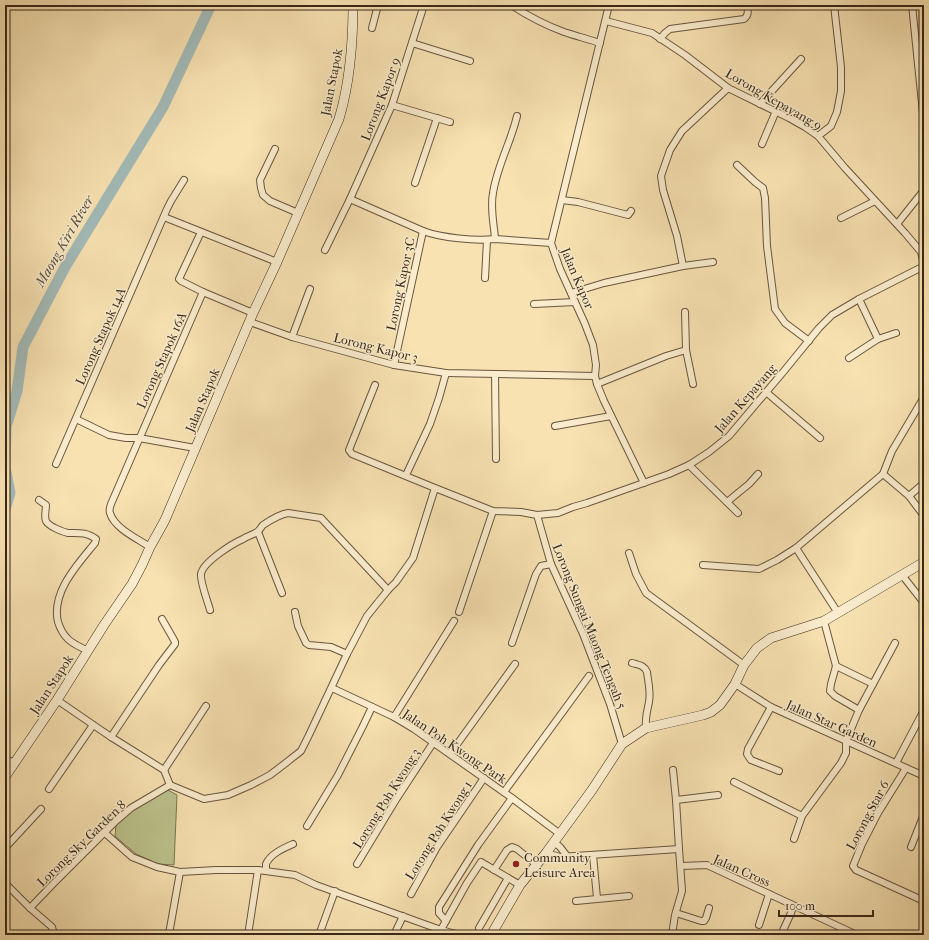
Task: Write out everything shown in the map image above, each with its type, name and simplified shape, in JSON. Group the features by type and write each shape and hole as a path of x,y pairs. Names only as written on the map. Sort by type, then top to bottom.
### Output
{"main road":[{"name":"Jalan Stapok","path":"5,777 57,700 104,624 132,584 164,520 343,107 351,54 353,5"},
{"path":"491,935 520,885 546,854 592,790 622,744 646,728 703,716 711,712 720,705 735,684 744,665 757,648 771,638 824,621 924,562"}],"street":[{"path":"372,28 378,5"},
{"name":"Lorong Kapor 9","path":"325,250 350,199 392,104 424,5"},
{"path":"511,5 528,16 548,25 600,43"},
{"name":"Jalan Kapor","path":"609,5 551,243 560,269 593,345 597,384 611,416 644,482"},
{"path":"660,39 665,32 670,29 744,19 748,13 747,5"},
{"path":"818,136 831,126 837,112 842,91 841,67 834,5"},
{"path":"912,5 924,123"},
{"name":"Lorong Kepayang 9","path":"606,22 652,33 685,55 728,88 776,111 818,136 921,252 924,265"},
{"path":"412,43 470,62"},
{"path":"760,104 802,59"},
{"path":"683,266 677,236 663,190 661,176 670,150 682,132 728,88"},
{"path":"392,104 450,122"},
{"path":"762,144 776,111"},
{"path":"495,239 492,208 493,194 496,179 514,129 517,116"},
{"path":"415,183 437,118"},
{"path":"275,149 260,180 261,188 264,195 270,201 298,213"},
{"path":"737,165 754,182 763,188 765,198 768,254 775,309 785,323 809,341"},
{"name":"Lorong Stapok 14A","path":"56,464 171,201 184,180"},
{"path":"897,224 924,190"},
{"path":"350,199 423,231 440,236 551,243"},
{"path":"562,200 578,202 628,215 631,210"},
{"path":"841,218 875,201"},
{"path":"164,217 277,262"},
{"name":"Lorong Kapor 3C","path":"394,365 423,231"},
{"path":"200,232 179,279 204,292 253,313"},
{"path":"485,278 487,240"},
{"path":"571,293 604,283 683,266 713,262"},
{"name":"Jalan Kepayang","path":"537,516 558,513 573,506 587,503 669,474 689,465 709,452 729,436 819,328 832,315 924,265"},
{"path":"292,336 310,289"},
{"name":"Lorong Stapok 16A","path":"150,547 114,522 110,512 111,504 204,292"},
{"path":"859,299 878,339"},
{"path":"534,304 575,302"},
{"path":"685,312 686,350 693,384"},
{"name":"Lorong Kapor 3","path":"250,322 292,336 394,365 446,373 596,376"},
{"path":"849,358 878,339 896,333"},
{"path":"597,384 666,356 686,350"},
{"path":"406,476 430,424 446,373"},
{"path":"496,374 496,459"},
{"path":"376,385 349,450 352,454 493,511 521,512 537,516"},
{"path":"766,392 820,438"},
{"path":"703,565 760,569 796,548 883,474 892,451 924,397"},
{"path":"555,426 611,416"},
{"path":"76,419 109,435 126,438 139,438 195,448"},
{"path":"689,465 738,513"},
{"path":"727,502 749,484 758,474"},
{"path":"883,474 909,496 924,516"},
{"path":"909,496 924,483"},
{"path":"57,700 111,737 164,770 170,785 204,799 228,795 270,776 301,751 347,654 367,616 396,582 413,558 435,488"},
{"path":"39,500 46,505 45,519 48,524 60,531 86,534 96,539 95,543 78,565 62,590 57,605 57,617 64,635 68,640 88,651"},
{"path":"459,612 493,511"},
{"path":"210,610 202,583 201,575 203,569 210,560 243,538 258,532 262,525 283,514 292,513 322,518 388,590"},
{"name":"Lorong Sungai Maong Tengah 5","path":"537,516 551,564 583,634 610,704 622,744"},
{"path":"258,532 282,593"},
{"path":"796,548 838,613"},
{"path":"629,553 636,574 646,593 744,665"},
{"path":"512,643 536,574 541,566 551,564"},
{"path":"902,576 924,603"},
{"path":"295,612 298,626 308,646 331,647 347,654"},
{"path":"111,737 159,665 175,644 162,619"},
{"path":"394,717 454,621"},
{"path":"824,621 836,666 830,691 835,696 859,710"},
{"path":"794,839 802,816 841,763 846,753 846,741 859,710 895,643"},
{"path":"632,663 643,666 647,672 649,702 645,720 646,728"},
{"path":"450,754 515,664"},
{"path":"836,666 873,684"},
{"path":"504,792 589,676"},
{"name":"Jalan Star Garden","path":"735,684 771,707 924,776"},
{"name":"Jalan Poh Kwong Park","path":"332,688 394,717 414,729 504,792 560,834"},
{"path":"164,770 206,706"},
{"path":"307,826 338,775 372,707"},
{"path":"771,707 748,749 747,754 751,760 779,771"},
{"path":"896,763 924,710"},
{"path":"49,789 93,725"},
{"name":"Lorong Poh Kwong 3","path":"357,864 397,798 433,743"},
{"path":"5,759 14,763"},
{"name":"Lorong Star 6","path":"906,768 878,813 862,844 853,866 856,870 924,901"},
{"path":"672,935 682,891 673,770"},
{"name":"Lorong Poh Kwong 1","path":"411,894 438,847 484,778"},
{"path":"734,782 802,816"},
{"name":"Lorong Sky Garden 8","path":"30,908 116,821 131,808 170,785"},
{"path":"676,800 718,795"},
{"path":"446,921 439,913 439,907 471,855 512,798"},
{"path":"5,848 41,809"},
{"path":"911,847 924,814"},
{"path":"105,833 132,857 157,867 180,872 258,870 294,875 440,932 460,935"},
{"path":"554,842 567,856"},
{"path":"266,871 266,864 271,857 282,849 293,844"},
{"path":"494,870 507,850 512,847 517,849 537,865"},
{"path":"546,854 560,857 678,850"},
{"path":"471,855 520,885"},
{"path":"593,855 597,898"},
{"path":"440,932 467,883 481,862"},
{"name":"Jalan Cross","path":"680,866 707,865 857,935"},
{"path":"248,935 258,870"},
{"path":"169,934 180,872"},
{"path":"479,928 508,878"},
{"path":"5,884 52,927 54,935"},
{"path":"319,935 335,891"},
{"path":"759,925 768,894"},
{"path":"576,901 630,896"},
{"path":"781,935 794,906"},
{"path":"676,913 704,921 709,908"},
{"path":"394,935 402,916"},
{"path":"839,934 842,928"}],"green space":[{"path":"168,790 177,795 174,865 158,864 136,854 115,836 116,825 132,810"}],"waterway":[{"name":"Maong Kiri River","path":"5,509 10,493 5,467 6,427 17,391 23,347 65,267 163,107 211,5"}],"place":[{"name":"Community Leisure Area","path":"516,864"}]}
